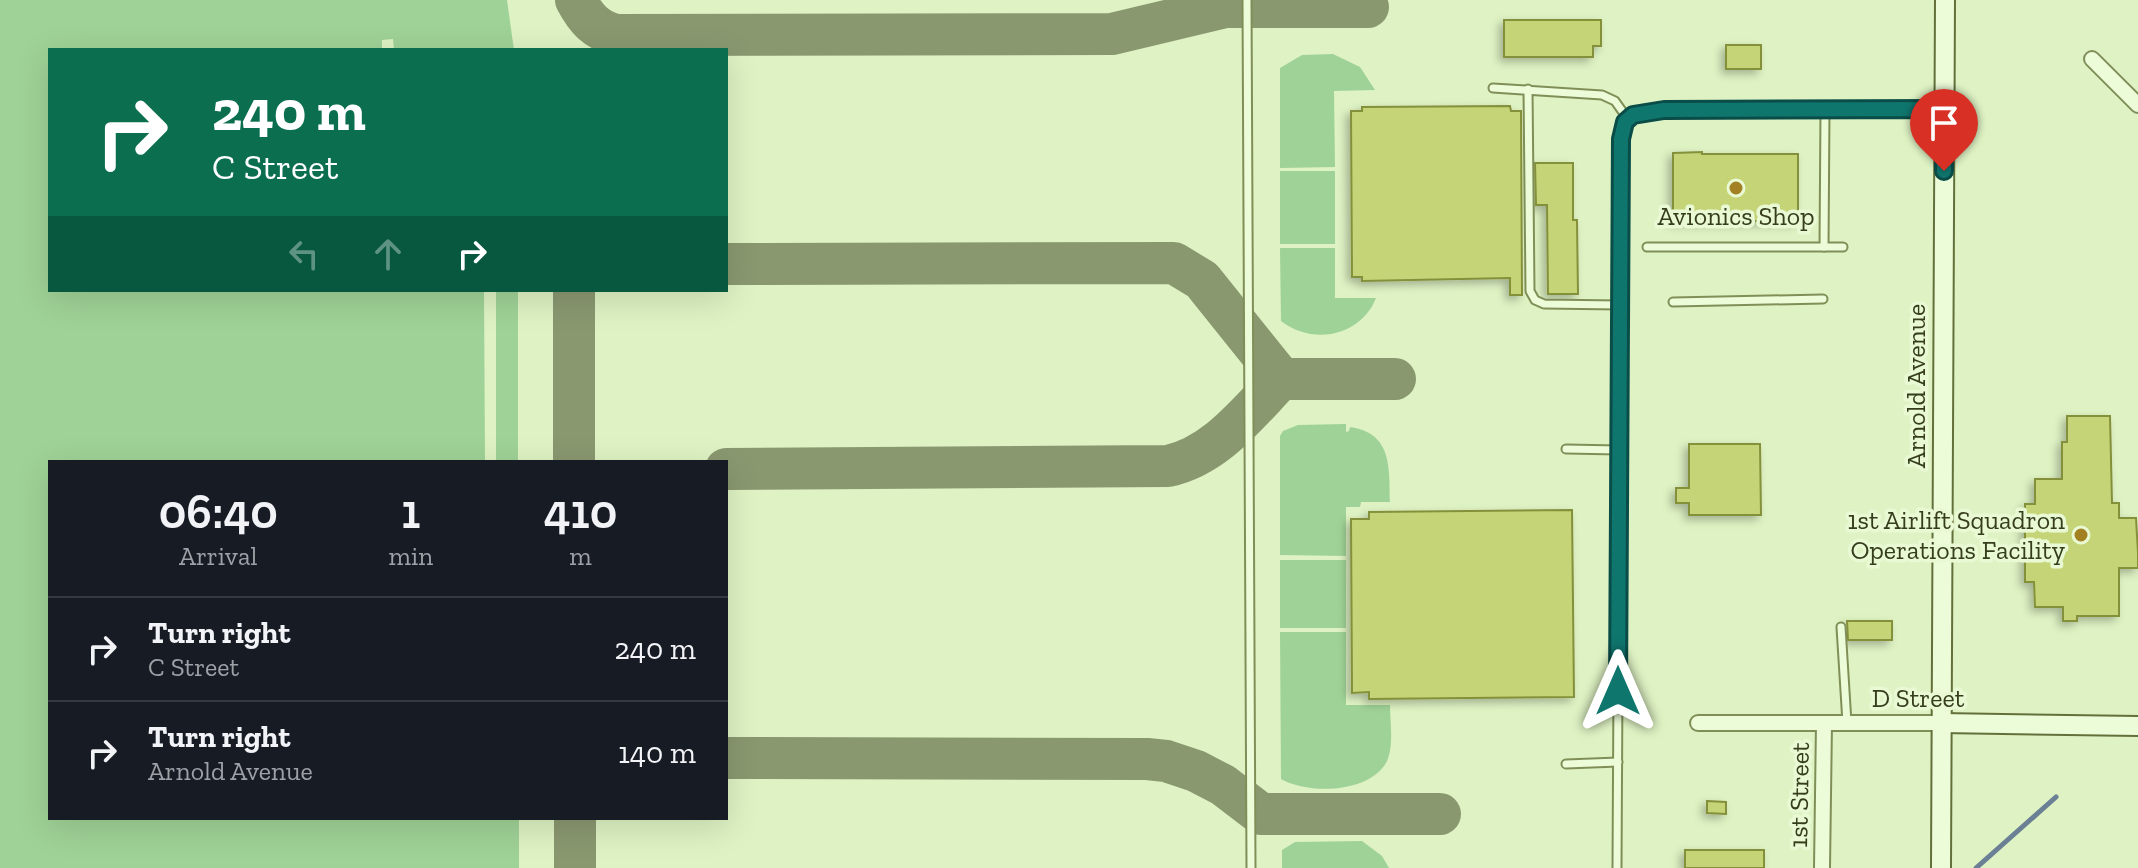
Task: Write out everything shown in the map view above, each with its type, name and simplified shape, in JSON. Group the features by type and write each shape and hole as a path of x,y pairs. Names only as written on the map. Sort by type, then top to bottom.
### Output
{"street":[{"name":"Arnold Avenue","path":"1941,868 1945,0"},
{"path":"2092,59 2138,105"},
{"path":"1643,113 1664,110 1944,109"},
{"name":"D Street","path":"1698,723 2138,726"},
{"name":"1st Street","path":"1822,868 1824,723"}],"lane":[{"path":"1247,0 1251,868"},
{"path":"1493,88 1602,95 1615,101 1627,118"},
{"path":"1528,89 1530,291 1535,300 1544,304 1619,305"},
{"path":"1824,247 1825,110"},
{"path":"1617,868 1621,139 1627,118 1643,113"},
{"path":"1647,247 1843,247"},
{"path":"1673,302 1823,299"},
{"path":"1566,449 1619,450"},
{"path":"1841,627 1847,723"},
{"path":"1566,764 1618,762"}],"green space":[{"path":"0,0 507,0 514,48 394,48 393,39 382,40 382,48 48,48 48,292 484,292 485,460 48,460 48,820 519,820 519,868 0,868"},
{"path":"1333,54 1360,67 1375,90 1334,91 1335,167 1280,168 1280,68 1302,55"},
{"path":"1280,171 1335,171 1335,244 1280,244"},
{"path":"1280,248 1335,248 1335,298 1376,298 1369,311 1348,329 1321,335 1294,329 1281,321"},
{"path":"496,292 518,292 518,460 496,460"},
{"path":"1346,424 1346,432 1350,427 1364,431 1381,445 1388,465 1390,502 1361,502 1360,507 1346,507 1346,556 1280,555 1280,436 1283,431 1298,425"},
{"path":"1280,560 1346,560 1346,628 1280,628"},
{"path":"1280,632 1346,632 1346,705 1390,705 1389,755 1379,772 1368,780 1323,789 1281,779"},
{"path":"1362,841 1382,856 1389,868 1282,868 1282,850 1295,842"}],"building":[{"path":"1504,20 1601,20 1601,46 1593,46 1593,57 1504,57"},
{"path":"1726,45 1761,45 1761,69 1726,69"},
{"path":"1510,106 1511,111 1521,111 1522,295 1510,295 1510,278 1362,281 1362,277 1352,277 1351,111 1362,111 1362,107"},
{"name":"Avionics Shop","path":"1673,153 1798,154 1798,221 1673,221"},
{"path":"1535,163 1573,163 1578,294 1548,294 1547,205 1536,205"},
{"name":"1st Airlift Squadron Operations Facility","path":"2067,416 2110,416 2112,503 2119,503 2119,518 2136,518 2138,553 2138,568 2119,568 2119,616 2077,616 2077,621 2063,621 2063,607 2035,607 2034,582 2025,582 2025,504 2035,504 2035,479 2062,479 2062,442 2067,442"},
{"path":"1689,444 1760,444 1761,515 1689,515 1689,503 1676,503 1676,488 1689,488"},
{"path":"1572,510 1574,697 1369,699 1369,692 1352,693 1351,519 1369,519 1369,512"},
{"path":"1847,621 1892,621 1892,640 1848,640"},
{"path":"1707,801 1726,802 1726,814 1707,813"},
{"path":"1685,850 1764,850 1764,868 1685,868"}],"waterway":[{"path":"1976,868 2056,797"}],"taxiway":[{"path":"576,0 592,23 616,35 1112,34 1225,7 1368,7"},
{"path":"728,264 1174,263 1202,280 1279,376 1286,379 1395,379"},
{"path":"574,292 574,460"},
{"path":"728,469 1168,466 1185,461 1215,443 1279,381 1286,379"},
{"path":"728,758 1147,759 1166,761 1196,771 1223,785 1261,814 1440,814"},
{"path":"575,820 575,868"}],"place":[{"name":"Avionics Shop","path":"1736,188"},
{"name":"1st Airlift Squadron Operations Facility","path":"2081,535"}],"route":[{"path":"1618,691 1621,139 1627,118 1664,110 1944,109 1944,171"}]}
